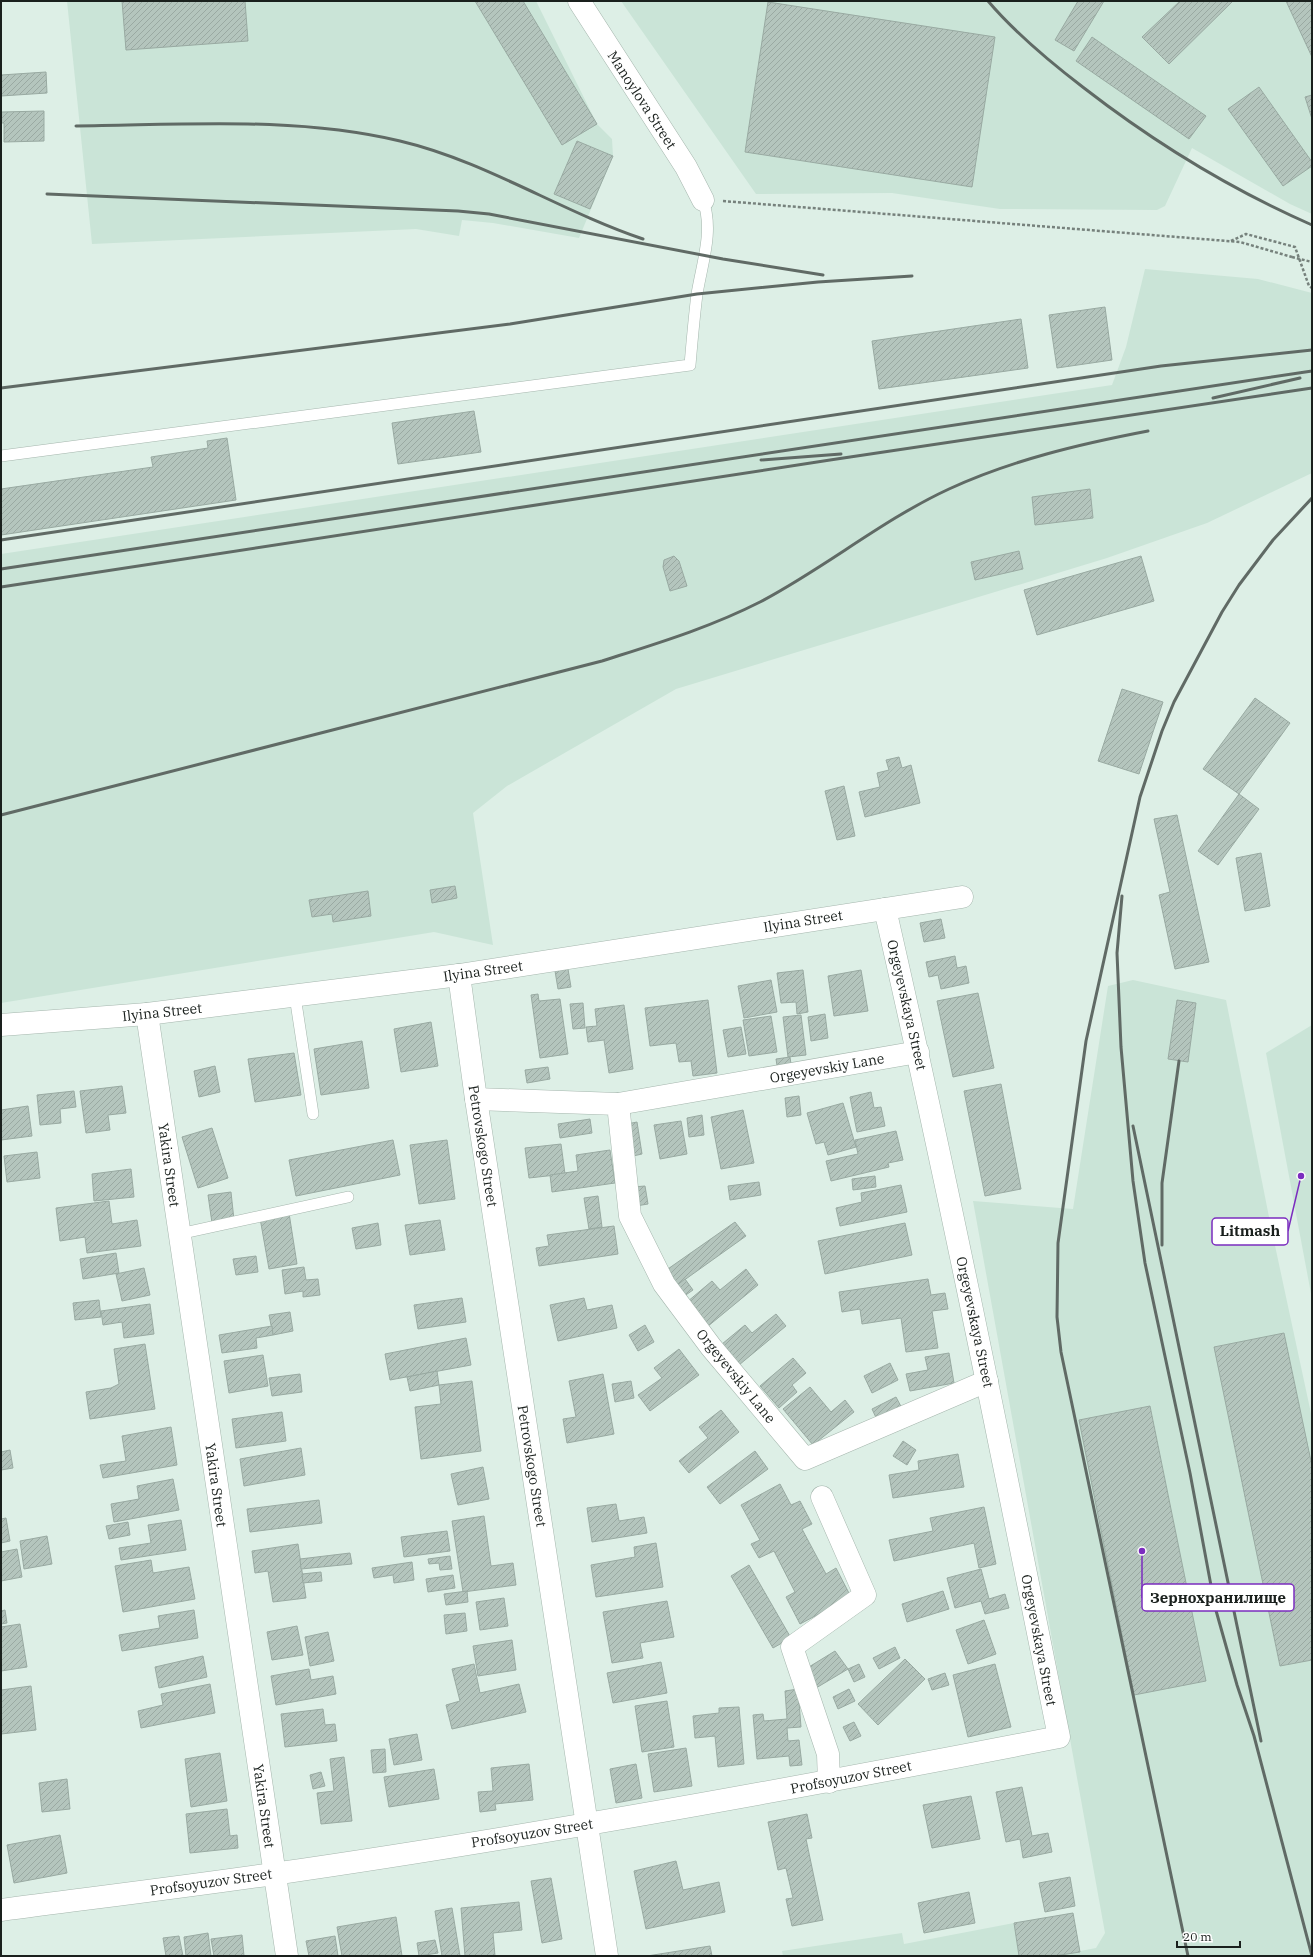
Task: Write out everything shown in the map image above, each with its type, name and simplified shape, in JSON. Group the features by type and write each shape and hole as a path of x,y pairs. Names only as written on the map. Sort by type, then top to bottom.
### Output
{"street":[{"name":"Manoylova Street","path":"579,1 686,167 703,200"},
{"name":"Ilyina Street","path":"1,1025 147,1014 459,975 962,897"},
{"name":"Orgeyevskaya Street","path":"885,909 918,1052 987,1381 1059,1737"},
{"name":"Petrovskogo Street","path":"459,975 476,1099 607,1956"},
{"name":"Yakira Street","path":"147,1014 287,1956"},
{"name":"Orgeyevskiy Lane","path":"476,1099 618,1104 918,1052"},
{"name":"Orgeyevskiy Lane","path":"618,1104 630,1216 664,1284 711,1347 805,1459 987,1381"},
{"path":"822,1497 865,1596 792,1647 828,1754 829,1782"},
{"name":"Profsoyuzov Street","path":"1,1910 274,1874 587,1824 829,1782 1059,1737"}],"lane":[{"path":"1,456 690,365 697,294 706,256 708,214 703,200"},
{"path":"294,996 314,1114"},
{"path":"179,1234 348,1197"}],"path":[{"path":"703,200 1240,242 1312,262"},
{"path":"1230,241 1246,234 1295,248 1309,286 1312,288"}],"shaded area":[{"path":"67,1 536,1 597,124 612,139 613,156 579,238 493,223 462,220 459,236 416,229 92,244"},
{"path":"621,1 1312,1 1312,214 1290,204 1192,148 1165,206 1157,210 1000,209 892,193 756,194"},
{"path":"1145,269 1258,279 1312,293 1312,473 1207,523 1107,558 676,689 507,786 473,813 493,945 434,932 1,1003 1,554 1112,385 1126,347"},
{"path":"1133,980 1226,1000 1271,1227 1312,1418 1312,1956 1054,1956 1096,1948 1105,1933 973,1201 1073,1209 1108,986"},
{"path":"1312,1025 1312,1299 1266,1053"},
{"path":"1014,1923 1019,1956 783,1956 782,1951 902,1933 904,1944"}],"building":[{"path":"122,1 245,1 248,41 126,50"},
{"path":"475,1 523,1 597,124 562,145"},
{"path":"1078,1 1104,1 1074,51 1055,40"},
{"path":"1180,1 1233,1 1169,64 1142,37"},
{"path":"1286,1 1312,1 1312,57"},
{"path":"768,2 995,37 972,187 745,152"},
{"path":"1092,37 1206,116 1189,139 1076,61"},
{"path":"46,72 47,93 1,96 1,75"},
{"path":"1259,87 1312,162 1312,166 1283,186 1228,109"},
{"path":"1312,95 1312,119 1305,97"},
{"path":"44,111 44,141 4,142 4,123 1,123 1,112"},
{"path":"577,141 613,156 590,209 554,194"},
{"path":"1105,307 1112,360 1057,368 1049,315"},
{"path":"1021,319 1028,368 879,389 872,341"},
{"path":"474,411 481,452 398,464 392,423"},
{"path":"227,438 236,500 1,535 1,489 153,467 151,457 208,448 207,441"},
{"path":"1090,489 1093,518 1035,525 1032,497"},
{"path":"1019,551 1023,569 975,580 971,562"},
{"path":"674,556 679,561 687,586 670,591 663,567 664,560"},
{"path":"1141,556 1154,601 1037,635 1024,590"},
{"path":"1122,689 1163,702 1139,774 1098,761"},
{"path":"1255,698 1290,723 1239,794 1203,769"},
{"path":"899,757 902,768 911,765 920,803 865,817 859,792 880,787 877,773 889,770 886,760"},
{"path":"844,786 855,836 837,840 825,791"},
{"path":"1239,794 1259,809 1218,865 1198,851"},
{"path":"1177,815 1209,962 1175,969 1159,895 1170,892 1154,819"},
{"path":"1261,853 1270,906 1245,911 1236,858"},
{"path":"455,886 457,898 432,903 430,890"},
{"path":"368,891 371,916 333,922 332,914 312,917 309,900"},
{"path":"941,919 945,938 924,942 920,923"},
{"path":"955,956 957,968 966,966 969,983 941,989 938,975 929,977 926,962"},
{"path":"568,969 571,987 558,989 555,971"},
{"path":"803,970 808,1012 797,1014 796,1002 781,1003 777,973"},
{"path":"861,970 868,1011 834,1016 828,976"},
{"path":"771,980 777,1012 744,1018 738,986"},
{"path":"978,993 994,1068 953,1077 937,1001"},
{"path":"538,994 539,1001 560,999 568,1054 540,1058 531,995"},
{"path":"708,1000 717,1073 693,1076 691,1061 679,1062 676,1043 650,1046 645,1008"},
{"path":"1177,1000 1196,1003 1188,1062 1168,1059"},
{"path":"583,1003 585,1028 573,1029 570,1004"},
{"path":"624,1005 633,1069 609,1073 604,1040 588,1042 586,1027 597,1026 595,1009"},
{"path":"825,1014 828,1038 811,1041 808,1017"},
{"path":"801,1015 806,1055 788,1057 783,1017"},
{"path":"771,1016 777,1052 749,1056 743,1020"},
{"path":"431,1022 438,1066 401,1072 394,1029"},
{"path":"741,1027 746,1054 728,1057 723,1030"},
{"path":"362,1041 369,1088 321,1095 314,1049"},
{"path":"294,1053 301,1095 255,1102 248,1059"},
{"path":"790,1057 792,1071 778,1072 776,1059"},
{"path":"215,1066 220,1092 199,1097 194,1071"},
{"path":"548,1067 550,1079 527,1083 525,1070"},
{"path":"1001,1084 1021,1189 985,1196 964,1091"},
{"path":"122,1086 126,1113 108,1115 110,1130 86,1133 80,1091"},
{"path":"74,1091 76,1107 60,1109 61,1123 40,1125 37,1095"},
{"path":"871,1092 874,1108 881,1107 885,1126 857,1132 850,1097"},
{"path":"799,1096 801,1115 787,1117 785,1098"},
{"path":"843,1103 856,1147 828,1155 824,1142 816,1144 807,1113"},
{"path":"28,1106 32,1136 1,1140 1,1110"},
{"path":"743,1110 754,1163 721,1169 711,1117"},
{"path":"702,1115 704,1135 689,1137 687,1118"},
{"path":"590,1119 592,1133 560,1138 558,1124"},
{"path":"681,1121 687,1154 660,1159 654,1125"},
{"path":"637,1122 642,1154 633,1156 627,1124"},
{"path":"212,1128 228,1178 198,1188 182,1137"},
{"path":"896,1131 903,1160 888,1163 889,1167 831,1181 826,1161 858,1154 855,1140"},
{"path":"393,1140 400,1175 296,1196 289,1160"},
{"path":"447,1140 455,1199 419,1204 410,1145"},
{"path":"561,1144 565,1174 529,1178 525,1148"},
{"path":"610,1150 615,1183 552,1192 550,1175 578,1171 576,1155"},
{"path":"37,1152 40,1178 7,1182 4,1156"},
{"path":"131,1169 134,1197 94,1201 92,1174"},
{"path":"875,1176 876,1187 853,1190 852,1179"},
{"path":"759,1182 761,1195 730,1200 728,1186"},
{"path":"901,1185 907,1212 840,1226 836,1208 862,1202 861,1193"},
{"path":"645,1186 648,1204 636,1206 633,1187"},
{"path":"231,1192 234,1220 212,1223 208,1195"},
{"path":"598,1196 602,1227 589,1229 584,1198"},
{"path":"109,1201 112,1224 137,1220 141,1246 87,1253 85,1237 60,1241 56,1208"},
{"path":"289,1213 297,1264 269,1269 260,1218"},
{"path":"440,1220 445,1250 410,1255 405,1225"},
{"path":"735,1222 746,1236 676,1286 665,1271"},
{"path":"378,1223 381,1245 356,1249 352,1228"},
{"path":"905,1223 912,1255 825,1274 818,1241"},
{"path":"614,1226 618,1254 539,1266 536,1248 549,1246 547,1235"},
{"path":"116,1253 119,1273 83,1279 80,1259"},
{"path":"256,1256 258,1272 236,1275 233,1259"},
{"path":"304,1267 306,1280 318,1279 320,1295 303,1297 303,1291 285,1294 282,1270"},
{"path":"144,1268 150,1295 122,1301 116,1274"},
{"path":"746,1269 758,1285 707,1327 687,1302 712,1281 720,1290"},
{"path":"685,1279 693,1290 677,1301 676,1286"},
{"path":"928,1279 931,1295 945,1293 948,1309 932,1311 938,1348 906,1352 901,1318 862,1324 860,1309 842,1312 839,1292"},
{"path":"462,1298 466,1322 418,1329 414,1305"},
{"path":"584,1298 587,1310 612,1305 617,1328 558,1341 550,1305"},
{"path":"99,1300 101,1317 75,1320 73,1303"},
{"path":"150,1304 154,1334 124,1338 122,1322 103,1325 101,1311"},
{"path":"290,1312 293,1331 273,1335 269,1315"},
{"path":"776,1314 786,1326 739,1365 722,1344 745,1325 752,1333"},
{"path":"645,1325 654,1342 638,1351 629,1335"},
{"path":"272,1326 273,1335 256,1338 257,1348 222,1353 219,1335"},
{"path":"1284,1333 1312,1466 1312,1660 1280,1666 1214,1347"},
{"path":"466,1338 471,1365 390,1380 385,1354"},
{"path":"145,1344 155,1409 90,1419 86,1392 111,1388 119,1384 114,1349"},
{"path":"679,1349 699,1375 650,1411 638,1395 662,1378 654,1368"},
{"path":"949,1353 954,1383 910,1391 906,1374 928,1370 925,1357"},
{"path":"263,1355 268,1386 229,1393 224,1361"},
{"path":"793,1358 806,1373 792,1385 797,1392 779,1408 760,1386"},
{"path":"890,1363 898,1380 872,1393 864,1376"},
{"path":"437,1371 439,1385 410,1391 407,1377"},
{"path":"300,1374 302,1392 272,1396 269,1378"},
{"path":"603,1374 614,1434 567,1443 563,1419 576,1417 569,1381"},
{"path":"472,1381 481,1451 421,1459 415,1407 441,1404 439,1385"},
{"path":"631,1381 634,1398 615,1402 612,1384"},
{"path":"810,1387 831,1412 845,1400 854,1412 813,1445 783,1409"},
{"path":"896,1397 904,1412 879,1424 872,1409"},
{"path":"1150,1406 1206,1681 1134,1695 1079,1420"},
{"path":"721,1410 739,1432 689,1473 679,1461 708,1438 699,1427"},
{"path":"282,1412 286,1441 236,1448 232,1419"},
{"path":"171,1427 177,1465 103,1478 100,1465 126,1461 122,1436"},
{"path":"903,1441 916,1450 907,1465 893,1456"},
{"path":"301,1448 305,1475 244,1486 240,1459"},
{"path":"10,1450 13,1468 1,1470 1,1452"},
{"path":"755,1451 768,1469 720,1504 707,1487"},
{"path":"958,1454 964,1487 893,1498 889,1475 919,1470 918,1461"},
{"path":"483,1467 489,1499 458,1505 451,1474"},
{"path":"173,1479 179,1510 114,1522 111,1504 139,1499 137,1486"},
{"path":"780,1484 791,1505 800,1501 812,1524 802,1529 826,1574 836,1568 851,1597 800,1624 786,1597 795,1592 774,1551 759,1558 751,1544 760,1540 741,1505"},
{"path":"319,1500 322,1523 250,1532 247,1509"},
{"path":"616,1504 619,1521 644,1517 647,1533 592,1542 587,1508"},
{"path":"984,1507 996,1564 979,1568 974,1543 894,1561 889,1540 933,1531 930,1518"},
{"path":"484,1516 491,1566 513,1563 516,1585 463,1592 452,1521"},
{"path":"6,1518 10,1541 1,1543 1,1519"},
{"path":"181,1520 186,1550 121,1560 119,1548 151,1543 148,1525"},
{"path":"128,1522 130,1535 109,1539 106,1526"},
{"path":"447,1531 450,1551 404,1557 401,1537"},
{"path":"47,1536 52,1564 24,1569 20,1541"},
{"path":"656,1543 663,1587 596,1597 591,1565 635,1557 634,1547"},
{"path":"298,1544 306,1598 273,1602 268,1571 255,1573 252,1551"},
{"path":"17,1549 22,1577 1,1581 1,1552"},
{"path":"350,1553 352,1564 301,1569 300,1559"},
{"path":"450,1556 452,1569 440,1570 439,1563 429,1564 428,1559"},
{"path":"151,1560 153,1573 189,1567 195,1599 123,1612 115,1566"},
{"path":"412,1562 414,1580 394,1583 393,1575 374,1578 372,1568"},
{"path":"749,1565 791,1638 773,1648 731,1576"},
{"path":"981,1569 989,1599 1005,1594 1009,1608 985,1614 981,1601 955,1608 947,1578"},
{"path":"321,1572 322,1581 303,1583 302,1574"},
{"path":"453,1575 455,1588 428,1592 426,1579"},
{"path":"467,1591 468,1602 446,1605 444,1594"},
{"path":"943,1591 949,1609 907,1622 902,1604"},
{"path":"504,1598 508,1626 480,1630 476,1602"},
{"path":"667,1601 674,1637 640,1643 643,1658 612,1663 603,1612"},
{"path":"5,1610 7,1623 1,1624 1,1611"},
{"path":"194,1610 198,1638 122,1651 119,1635 160,1628 158,1616"},
{"path":"465,1613 467,1631 446,1634 444,1615"},
{"path":"984,1620 996,1654 968,1664 956,1630"},
{"path":"20,1624 27,1667 1,1671 1,1627"},
{"path":"297,1626 303,1655 272,1660 267,1632"},
{"path":"328,1632 334,1661 310,1666 305,1637"},
{"path":"512,1640 516,1670 478,1676 473,1646"},
{"path":"895,1647 900,1658 879,1669 873,1658"},
{"path":"835,1651 848,1669 816,1688 804,1670"},
{"path":"203,1656 207,1677 159,1688 155,1667"},
{"path":"905,1659 925,1679 878,1725 858,1704"},
{"path":"661,1662 667,1693 613,1703 607,1673"},
{"path":"474,1664 480,1693 519,1684 526,1712 452,1729 446,1705 460,1701 452,1669"},
{"path":"859,1664 865,1677 854,1682 848,1669"},
{"path":"995,1664 1011,1727 968,1737 953,1675"},
{"path":"309,1669 311,1680 333,1676 336,1694 276,1705 271,1676"},
{"path":"945,1673 949,1685 932,1690 928,1679"},
{"path":"210,1684 215,1713 141,1728 138,1711 163,1705 161,1694"},
{"path":"31,1686 36,1730 1,1734 1,1690"},
{"path":"798,1689 801,1727 787,1728 788,1741 799,1740 802,1765 790,1766 789,1756 757,1759 753,1715 763,1714 764,1721 787,1719 785,1691"},
{"path":"849,1689 855,1701 838,1709 833,1697"},
{"path":"667,1701 674,1747 642,1752 635,1706"},
{"path":"739,1707 744,1764 718,1767 715,1736 695,1738 693,1716 719,1713 719,1708"},
{"path":"323,1709 325,1725 335,1724 337,1741 285,1747 281,1714"},
{"path":"854,1722 861,1736 850,1741 843,1727"},
{"path":"417,1734 422,1760 394,1765 389,1739"},
{"path":"686,1748 692,1786 654,1792 648,1754"},
{"path":"385,1749 386,1772 373,1773 371,1750"},
{"path":"220,1753 227,1801 191,1807 185,1759"},
{"path":"344,1757 352,1821 321,1824 317,1793 334,1791 330,1759"},
{"path":"529,1764 533,1800 495,1804 496,1810 480,1812 478,1792 493,1791 491,1768"},
{"path":"636,1764 642,1798 616,1803 610,1769"},
{"path":"434,1769 439,1799 389,1807 384,1777"},
{"path":"321,1772 325,1786 313,1789 310,1775"},
{"path":"67,1779 70,1809 42,1812 39,1783"},
{"path":"1022,1787 1032,1836 1048,1833 1052,1852 1023,1858 1020,1839 1006,1842 996,1792"},
{"path":"971,1796 980,1839 932,1848 923,1805"},
{"path":"227,1809 230,1836 237,1835 238,1848 190,1853 186,1814"},
{"path":"807,1814 812,1838 806,1839 823,1920 792,1926 786,1899 793,1898 786,1868 778,1870 768,1822"},
{"path":"60,1835 67,1873 14,1883 7,1845"},
{"path":"676,1861 683,1890 719,1882 725,1912 646,1929 634,1871"},
{"path":"1070,1877 1075,1906 1045,1912 1039,1883"},
{"path":"551,1878 562,1939 542,1943 531,1881"},
{"path":"969,1892 975,1923 924,1933 918,1903"},
{"path":"519,1902 522,1930 493,1933 495,1956 465,1956 461,1908"},
{"path":"452,1908 460,1956 442,1956 435,1911"},
{"path":"1073,1913 1080,1952 1054,1956 1019,1956 1014,1923"},
{"path":"396,1917 402,1956 342,1956 337,1927"},
{"path":"208,1933 211,1956 186,1956 184,1937"},
{"path":"242,1935 244,1956 214,1956 211,1939"},
{"path":"179,1936 183,1956 166,1956 163,1938"},
{"path":"335,1936 338,1956 309,1956 306,1941"},
{"path":"435,1940 438,1953 419,1956 417,1943"},
{"path":"710,1946 712,1956 647,1956"}],"railway":[{"path":"988,1 1010,25 1046,58 1138,128 1194,164 1252,196 1312,225"},
{"path":"76,126 239,124 320,128 360,133 400,141 462,161 492,173 612,228 643,239"},
{"path":"47,194 458,211 489,214 723,259 823,275"},
{"path":"1,388 510,324 697,294 818,282 912,276"},
{"path":"1,540 1161,366 1312,350"},
{"path":"1,569 1312,371"},
{"path":"1213,398 1300,378"},
{"path":"1,587 492,511 1312,388"},
{"path":"1,815 602,661 662,642 702,628 760,602 784,589 900,515 949,489 1022,461 1097,441 1148,431"},
{"path":"761,460 841,454"},
{"path":"1188,1956 1061,1352 1057,1317 1058,1243 1086,1041 1140,797 1162,731 1174,702 1222,612 1239,585 1273,540 1312,498"},
{"path":"1122,896 1117,953 1121,1047 1133,1181 1145,1263 1190,1473 1215,1607 1237,1685 1254,1736 1312,1956"},
{"path":"1162,1245 1162,1183 1179,1061"},
{"path":"1133,1126 1261,1741"}],"place":[{"name":"Litmash","path":"1301,1176"},
{"name":"Зернохранилище","path":"1142,1551"}]}
